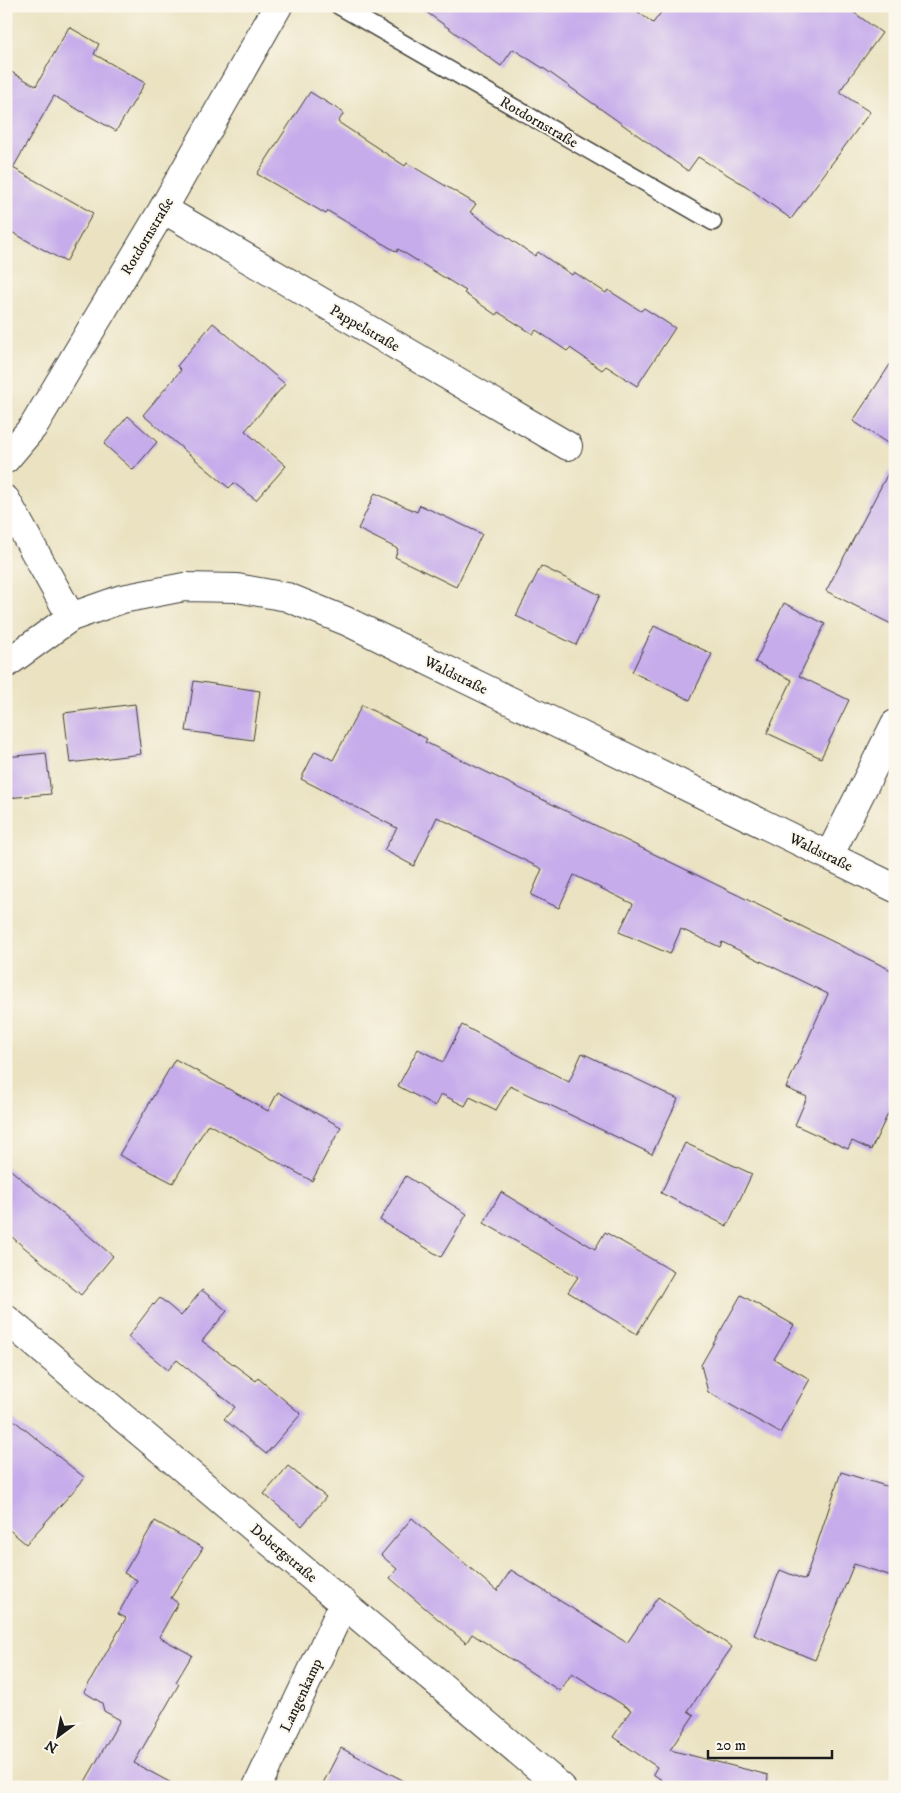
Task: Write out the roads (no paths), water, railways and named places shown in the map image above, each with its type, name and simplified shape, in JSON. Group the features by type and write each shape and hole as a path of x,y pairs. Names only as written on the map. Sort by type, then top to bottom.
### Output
{"street":[{"name":"Rotdornstraße","path":"6,460 33,427 163,209 278,6"},
{"name":"Pappelstraße","path":"163,209 568,446"},
{"path":"6,500 71,617"},
{"name":"Waldstraße","path":"6,664 71,617 122,599 184,587 237,588 287,597 346,621 895,888"},
{"path":"829,856 895,724"},
{"name":"Dobergstraße","path":"6,1319 561,1787"},
{"name":"Langenkamp","path":"257,1787 344,1603"}],"lane":[{"name":"Rotdornstraße","path":"339,6 713,222"}]}
